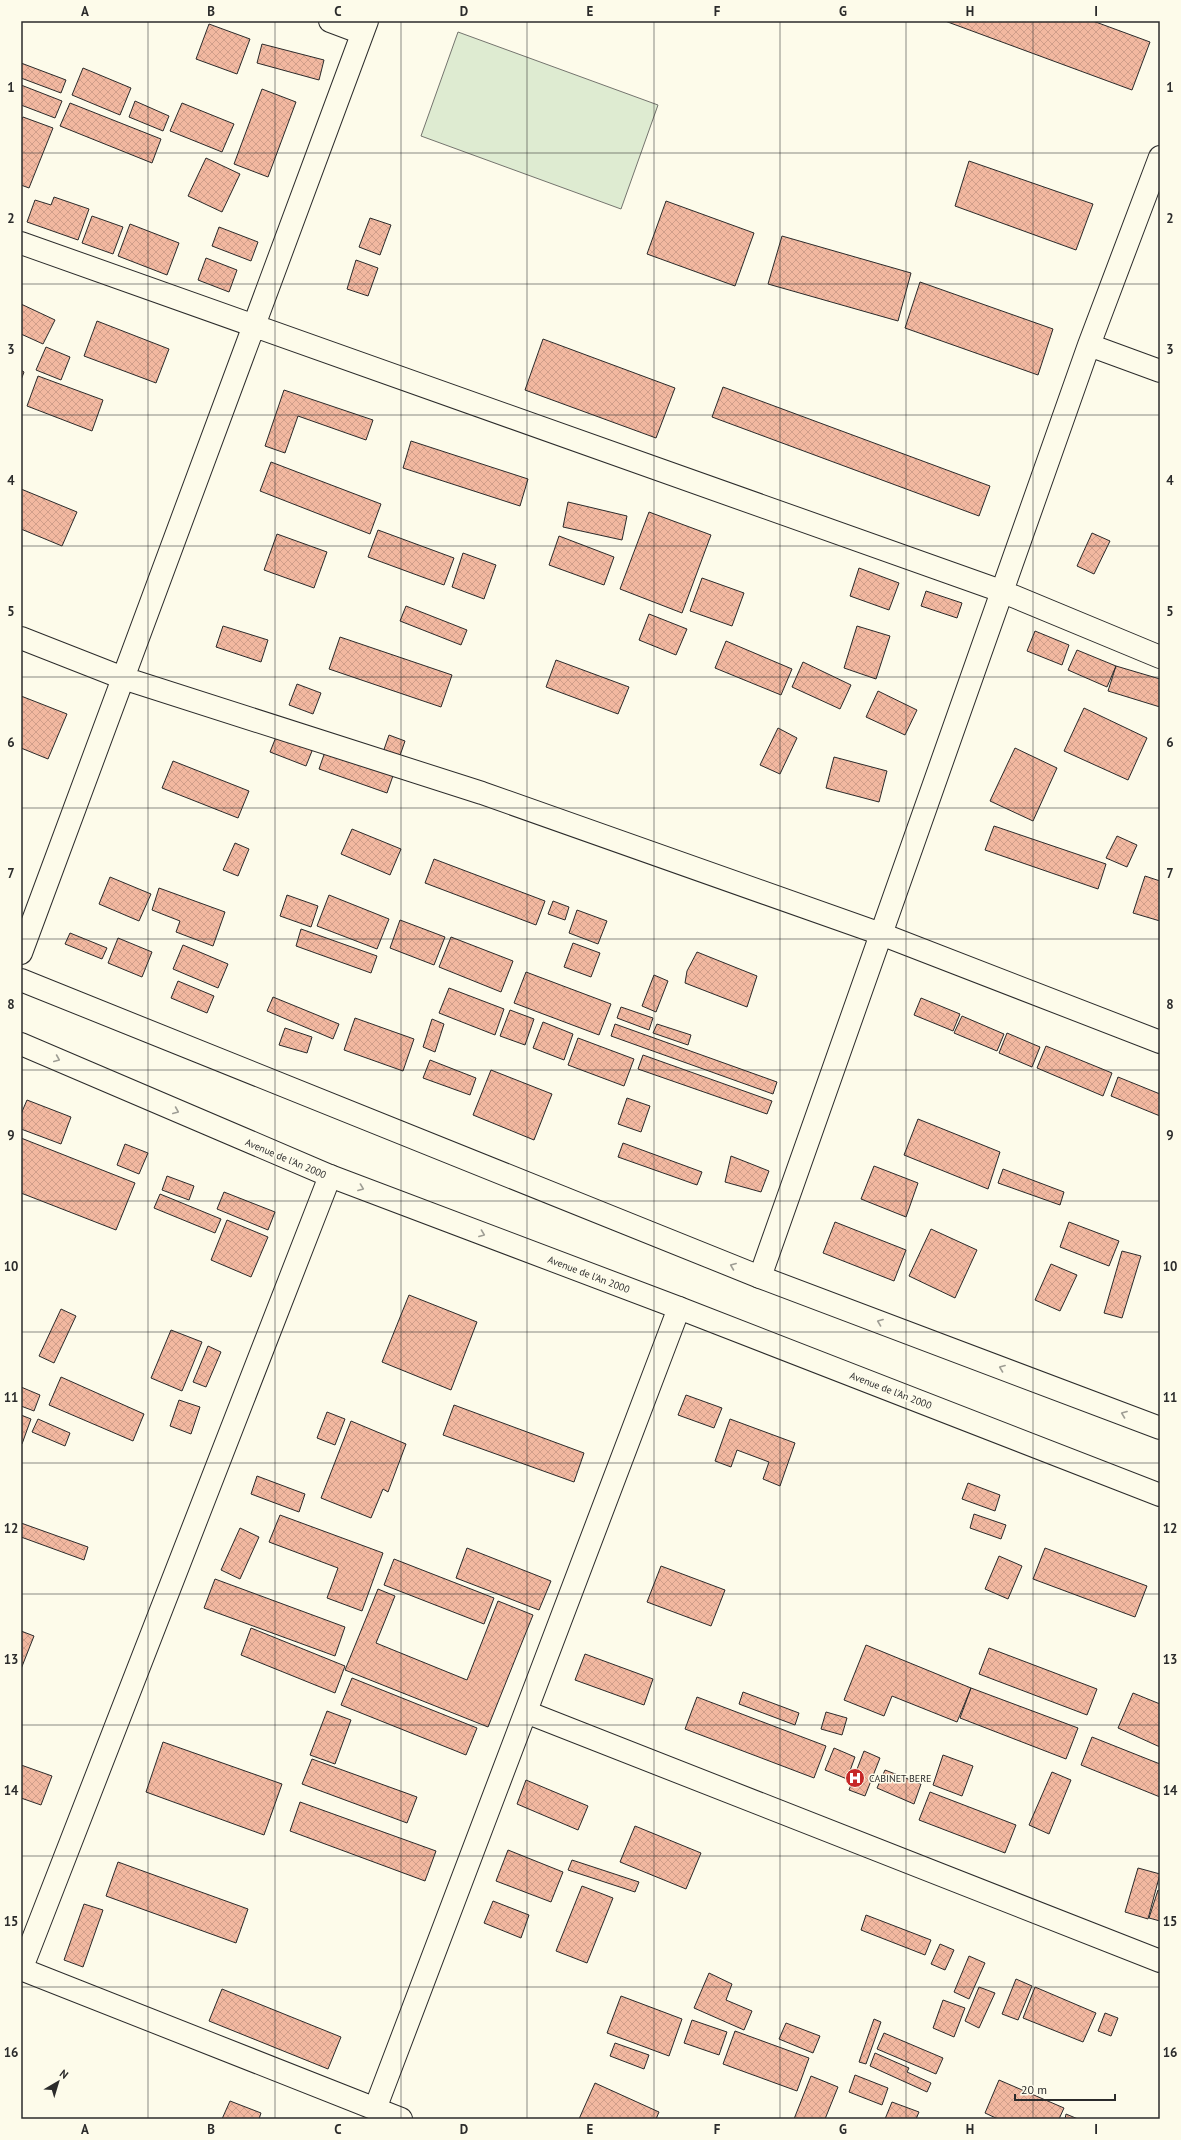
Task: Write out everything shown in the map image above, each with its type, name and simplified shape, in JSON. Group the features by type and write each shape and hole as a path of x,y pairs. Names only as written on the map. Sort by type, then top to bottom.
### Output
{"street":[{"path":"21,953 365,27 330,21"},
{"path":"760,1277 1001,591 1089,345 1160,157"},
{"path":"21,243 1001,591 1160,657"},
{"path":"1089,345 1160,371"},
{"path":"21,638 123,678 482,794 881,934 1160,1042"},
{"path":"21,980 760,1277 1160,1428"},
{"name":"Avenue de l'An 2000","path":"21,1044 330,1176 679,1308 1160,1495"},
{"path":"330,1176 21,1969 401,2119"},
{"path":"375,2109 679,1308"},
{"path":"526,1712 1160,1961"}],"green space":[{"path":"458,32 658,105 621,209 421,136"}],"building":[{"path":"945,21 1093,21 1150,42 1132,90"},
{"path":"209,24 250,39 237,74 196,59"},
{"path":"262,44 324,60 319,80 257,63"},
{"path":"21,63 66,80 61,93 21,78"},
{"path":"83,68 131,88 120,115 72,95"},
{"path":"21,85 62,101 55,118 21,105"},
{"path":"262,89 296,102 268,177 234,164"},
{"path":"135,101 169,116 163,131 129,117"},
{"path":"70,103 161,139 152,163 60,126"},
{"path":"182,103 234,124 222,152 170,131"},
{"path":"23,117 53,128 29,188 21,185 21,121"},
{"path":"206,158 240,174 222,212 188,196"},
{"path":"969,161 1093,204 1076,250 955,206"},
{"path":"54,197 89,209 78,240 27,222 35,200 51,205"},
{"path":"666,201 754,233 735,286 647,254"},
{"path":"92,216 123,227 113,254 82,243"},
{"path":"370,218 391,225 380,255 359,247"},
{"path":"130,224 179,243 167,275 118,256"},
{"path":"219,227 258,242 251,261 212,246"},
{"path":"782,236 911,273 898,321 768,284"},
{"path":"206,258 237,270 229,292 198,280"},
{"path":"356,260 378,268 368,296 347,289"},
{"path":"920,282 1053,329 1038,375 905,328"},
{"path":"21,304 55,320 43,344 21,334"},
{"path":"97,321 169,349 156,383 84,356"},
{"path":"543,339 675,388 656,438 525,390"},
{"path":"46,347 70,357 61,380 36,370"},
{"path":"21,370 24,372 21,380"},
{"path":"38,376 103,400 92,431 27,406"},
{"path":"723,387 990,486 979,516 712,417"},
{"path":"284,390 373,420 366,440 298,416 285,453 265,446"},
{"path":"411,441 528,479 520,506 403,468"},
{"path":"271,462 381,504 370,534 260,491"},
{"path":"21,489 77,512 62,546 21,529"},
{"path":"568,502 627,516 622,540 563,527"},
{"path":"649,512 711,535 682,613 620,589"},
{"path":"378,530 454,558 444,585 368,557"},
{"path":"1092,533 1110,541 1094,574 1077,566"},
{"path":"277,534 327,552 314,588 264,570"},
{"path":"559,536 614,557 604,585 549,565"},
{"path":"463,553 496,565 484,599 452,587"},
{"path":"859,568 899,583 889,610 850,596"},
{"path":"702,578 744,593 732,626 690,611"},
{"path":"926,591 962,603 957,618 921,606"},
{"path":"406,606 467,630 461,645 400,621"},
{"path":"649,614 687,629 676,655 639,640"},
{"path":"223,626 268,640 261,662 216,647"},
{"path":"857,626 890,636 876,679 844,668"},
{"path":"1035,631 1069,645 1062,665 1027,651"},
{"path":"340,637 452,675 441,707 329,669"},
{"path":"726,641 792,669 781,695 715,668"},
{"path":"1077,650 1116,666 1107,687 1068,670"},
{"path":"556,660 629,687 618,714 546,687"},
{"path":"803,662 851,685 840,709 792,687"},
{"path":"1116,666 1160,679 1160,707 1108,691"},
{"path":"297,684 321,693 313,714 289,705"},
{"path":"878,691 917,710 905,735 866,717"},
{"path":"21,696 67,714 48,759 21,748"},
{"path":"1084,708 1147,738 1128,780 1064,751"},
{"path":"280,727 316,741 306,766 270,752"},
{"path":"778,728 797,738 780,774 760,765"},
{"path":"389,735 405,741 387,793 319,769 327,746 379,764"},
{"path":"1015,748 1057,768 1033,821 990,801"},
{"path":"834,757 887,771 879,802 826,788"},
{"path":"173,761 249,791 238,818 162,788"},
{"path":"994,826 1106,864 1098,889 985,850"},
{"path":"352,829 401,849 390,875 341,854"},
{"path":"1117,836 1137,845 1127,867 1106,858"},
{"path":"235,843 249,849 238,876 223,870"},
{"path":"434,859 545,901 536,925 425,883"},
{"path":"1145,876 1160,881 1160,921 1133,913"},
{"path":"110,877 151,894 139,921 99,904"},
{"path":"159,888 225,912 213,946 176,932 180,921 152,910"},
{"path":"287,895 318,906 311,927 280,916"},
{"path":"329,895 389,919 377,949 317,926"},
{"path":"553,901 569,907 565,920 548,914"},
{"path":"577,910 607,921 598,944 569,933"},
{"path":"400,920 445,937 434,965 390,948"},
{"path":"301,929 377,956 371,973 296,946"},
{"path":"70,933 107,948 102,959 65,944"},
{"path":"451,937 513,961 501,992 439,967"},
{"path":"118,938 152,952 142,977 108,963"},
{"path":"573,943 600,953 591,977 564,967"},
{"path":"183,945 228,964 218,988 173,969"},
{"path":"697,952 757,976 747,1007 685,983 687,971"},
{"path":"526,972 611,1004 599,1035 514,1003"},
{"path":"654,975 668,981 656,1012 642,1006"},
{"path":"178,981 214,996 207,1013 171,998"},
{"path":"449,988 504,1009 495,1035 439,1013"},
{"path":"273,997 339,1024 333,1039 267,1011"},
{"path":"921,998 960,1014 953,1031 914,1015"},
{"path":"621,1007 653,1018 649,1030 617,1018"},
{"path":"510,1010 534,1019 525,1045 500,1036"},
{"path":"962,1016 1004,1034 997,1051 954,1033"},
{"path":"355,1018 414,1039 403,1071 344,1050"},
{"path":"432,1019 444,1024 435,1052 423,1047"},
{"path":"543,1022 573,1034 564,1060 533,1048"},
{"path":"615,1024 777,1082 773,1094 611,1036"},
{"path":"657,1024 691,1035 688,1045 653,1033"},
{"path":"285,1028 312,1037 307,1053 279,1045"},
{"path":"1007,1033 1040,1047 1032,1067 999,1053"},
{"path":"578,1038 634,1059 624,1086 568,1065"},
{"path":"1046,1046 1112,1073 1103,1096 1037,1068"},
{"path":"643,1055 772,1101 767,1114 638,1069"},
{"path":"430,1060 476,1078 470,1095 423,1078"},
{"path":"491,1070 552,1094 534,1140 473,1115"},
{"path":"1118,1077 1160,1094 1160,1116 1111,1096"},
{"path":"627,1098 650,1106 641,1132 618,1124"},
{"path":"27,1100 71,1117 61,1144 21,1129 21,1114"},
{"path":"918,1119 1000,1152 988,1189 904,1155"},
{"path":"21,1138 135,1183 116,1230 21,1193"},
{"path":"623,1143 702,1172 697,1185 618,1157"},
{"path":"125,1144 148,1153 139,1174 117,1165"},
{"path":"731,1156 769,1171 761,1192 725,1182"},
{"path":"874,1166 918,1183 906,1217 861,1199"},
{"path":"1003,1169 1064,1192 1060,1205 998,1183"},
{"path":"167,1176 194,1186 189,1200 162,1190"},
{"path":"224,1192 275,1212 268,1230 217,1209"},
{"path":"160,1194 221,1219 215,1233 154,1208"},
{"path":"227,1220 268,1237 251,1277 211,1260"},
{"path":"835,1222 906,1250 894,1281 823,1253"},
{"path":"1069,1222 1119,1241 1109,1266 1060,1247"},
{"path":"931,1229 977,1250 955,1298 909,1276"},
{"path":"1122,1251 1141,1256 1122,1318 1104,1313"},
{"path":"1051,1264 1077,1275 1060,1311 1035,1300"},
{"path":"409,1295 477,1322 451,1390 382,1362"},
{"path":"61,1309 76,1316 54,1363 39,1356"},
{"path":"171,1330 202,1342 182,1391 151,1378"},
{"path":"208,1346 221,1352 206,1387 193,1382"},
{"path":"61,1377 144,1414 133,1441 49,1405"},
{"path":"21,1387 40,1395 34,1411 21,1406"},
{"path":"686,1395 722,1408 714,1428 678,1415"},
{"path":"179,1400 200,1407 191,1434 170,1426"},
{"path":"454,1405 584,1453 574,1482 443,1435"},
{"path":"327,1412 345,1419 335,1445 317,1438"},
{"path":"21,1415 31,1419 22,1444 21,1444"},
{"path":"38,1419 70,1433 65,1446 32,1432"},
{"path":"730,1419 795,1443 780,1486 763,1479 769,1462 737,1450 731,1467 715,1461"},
{"path":"351,1421 406,1444 388,1492 383,1489 371,1518 321,1498"},
{"path":"257,1476 305,1494 299,1512 251,1494"},
{"path":"968,1483 1000,1495 995,1511 962,1499"},
{"path":"974,1514 1006,1525 1001,1539 970,1528"},
{"path":"280,1515 383,1553 362,1611 327,1598 338,1568 269,1542"},
{"path":"21,1523 88,1547 84,1560 21,1537"},
{"path":"240,1528 259,1537 240,1579 221,1570"},
{"path":"467,1548 551,1581 539,1610 456,1578"},
{"path":"1045,1548 1147,1586 1135,1617 1033,1579"},
{"path":"999,1556 1022,1566 1008,1599 985,1589"},
{"path":"394,1559 494,1598 484,1624 384,1585"},
{"path":"661,1566 725,1590 711,1626 647,1602"},
{"path":"215,1579 345,1627 335,1656 204,1608"},
{"path":"378,1589 395,1596 376,1643 467,1680 498,1601 533,1615 488,1727 345,1670"},
{"path":"251,1628 345,1666 335,1693 241,1655"},
{"path":"21,1631 34,1636 21,1669"},
{"path":"866,1645 971,1688 957,1722 892,1696 884,1716 844,1700"},
{"path":"989,1648 1097,1689 1087,1715 979,1674"},
{"path":"585,1654 653,1679 644,1705 575,1680"},
{"path":"352,1678 477,1728 466,1755 341,1705"},
{"path":"971,1688 1078,1728 1066,1759 960,1718"},
{"path":"743,1692 799,1713 795,1725 739,1704"},
{"path":"1133,1693 1160,1704 1160,1747 1118,1728"},
{"path":"697,1697 826,1746 814,1778 685,1729"},
{"path":"327,1711 351,1720 335,1764 310,1755"},
{"path":"826,1712 847,1718 842,1735 821,1729"},
{"path":"1092,1737 1160,1764 1160,1797 1081,1765"},
{"path":"163,1742 282,1784 264,1835 146,1792"},
{"path":"834,1748 855,1757 847,1779 825,1770"},
{"path":"864,1751 880,1758 865,1796 849,1790"},
{"path":"943,1755 973,1766 962,1796 933,1785"},
{"path":"312,1759 417,1797 407,1823 302,1784"},
{"path":"21,1765 52,1776 41,1805 21,1798"},
{"path":"885,1770 921,1784 914,1804 877,1788"},
{"path":"1052,1772 1071,1780 1049,1834 1029,1825"},
{"path":"526,1780 588,1806 578,1830 517,1804"},
{"path":"930,1792 1016,1825 1005,1853 919,1820"},
{"path":"300,1802 436,1851 425,1881 290,1831"},
{"path":"635,1826 701,1853 686,1889 620,1862"},
{"path":"508,1850 563,1872 551,1902 496,1881"},
{"path":"572,1860 639,1882 635,1892 568,1870"},
{"path":"118,1862 248,1909 236,1943 106,1896"},
{"path":"1138,1868 1160,1874 1148,1919 1125,1912"},
{"path":"582,1886 613,1898 587,1963 556,1951"},
{"path":"1158,1890 1160,1891 1160,1921 1149,1918"},
{"path":"493,1901 529,1915 521,1938 484,1923"},
{"path":"84,1904 103,1910 83,1967 64,1960"},
{"path":"866,1915 931,1940 925,1955 861,1930"},
{"path":"940,1944 954,1950 945,1970 931,1964"},
{"path":"969,1956 985,1963 969,1999 954,1992"},
{"path":"709,1973 732,1984 726,2000 752,2011 744,2030 694,2008"},
{"path":"1016,1979 1032,1986 1018,2020 1002,2014"},
{"path":"979,1987 995,1993 979,2028 965,2021"},
{"path":"1035,1987 1096,2013 1083,2042 1023,2018"},
{"path":"222,1989 341,2037 328,2069 209,2021"},
{"path":"621,1996 682,2019 669,2056 607,2033"},
{"path":"943,2000 965,2008 954,2037 933,2028"},
{"path":"1105,2013 1118,2018 1111,2036 1098,2031"},
{"path":"874,2019 881,2022 866,2064 859,2062"},
{"path":"692,2020 727,2032 719,2055 684,2043"},
{"path":"786,2023 820,2036 813,2053 779,2039"},
{"path":"735,2031 809,2058 797,2091 723,2064"},
{"path":"884,2033 943,2058 936,2074 877,2049"},
{"path":"615,2043 649,2055 644,2069 610,2056"},
{"path":"875,2053 909,2068 907,2072 931,2083 927,2092 870,2066"},
{"path":"855,2075 888,2088 882,2105 849,2092"},
{"path":"811,2076 838,2087 825,2119 794,2119"},
{"path":"999,2080 1064,2108 1059,2119 998,2119 985,2113"},
{"path":"595,2083 659,2112 656,2119 579,2119"},
{"path":"230,2101 261,2113 259,2119 222,2119"},
{"path":"892,2102 919,2112 916,2119 885,2119"},
{"path":"1066,2114 1078,2119 1065,2119"}],"place":[{"name":"CABINET BERE","path":"855,1778"}]}
